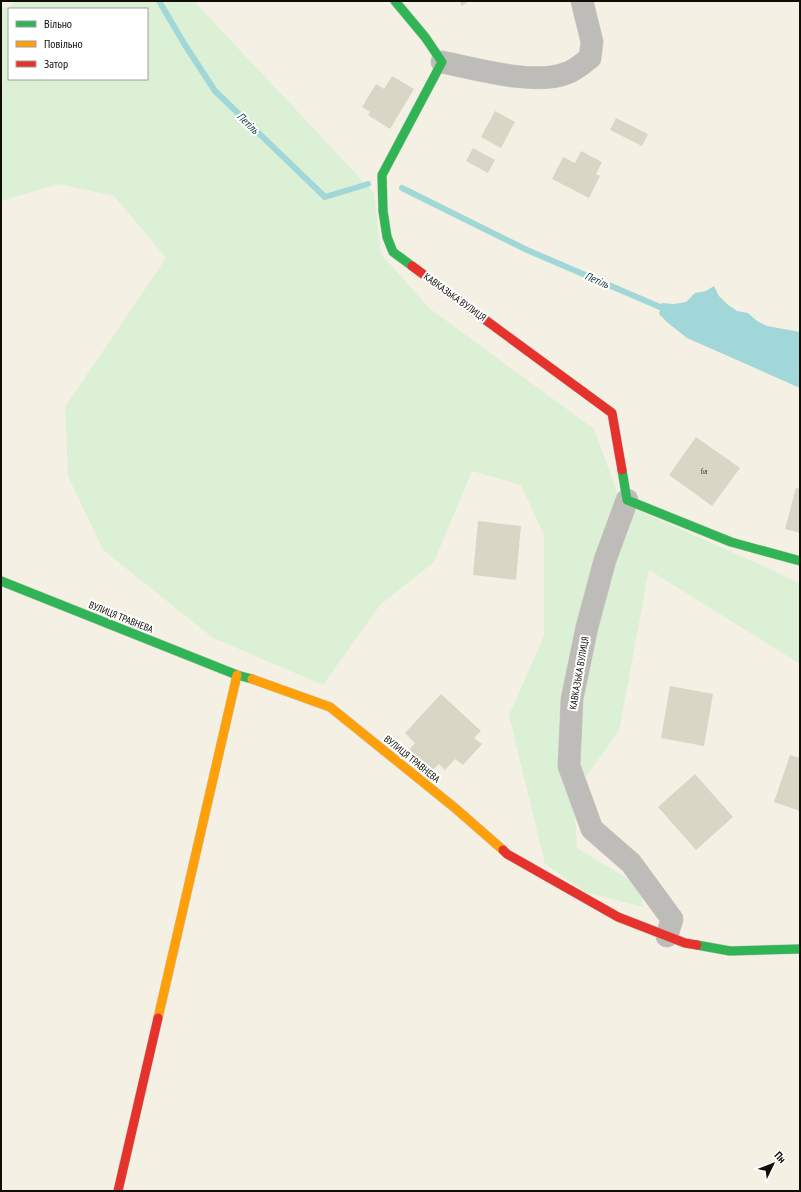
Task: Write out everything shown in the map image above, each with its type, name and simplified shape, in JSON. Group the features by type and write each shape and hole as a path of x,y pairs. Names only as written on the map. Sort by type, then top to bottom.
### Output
{"street":[{"path":"395,1 425,37 442,62 526,78 548,78 566,73 578,67 590,58 592,42 582,1"},
{"name":"КАВКАЗЬКА ВУЛИЦЯ","path":"442,62 382,175 383,211 387,237 393,252 612,413 627,500 605,560 587,627 572,699 568,766 592,829 631,863 672,919 667,936"},
{"path":"627,500 731,542 800,561"},
{"name":"ВУЛИЦЯ ТРАВНЕВА","path":"1,581 237,675 251,678 330,707 455,808 508,854 618,917 685,942 730,951 800,949"},
{"path":"118,1191 237,675"}],"green space":[{"path":"14,1 194,1 374,193 381,254 429,308 594,429 621,503 768,568 800,584 800,664 649,570 619,731 574,793 577,848 641,887 643,907 585,892 545,864 509,715 544,636 544,535 521,485 472,471 434,562 380,605 323,685 213,638 103,550 68,476 65,407 166,258 114,196 59,184 1,201 1,7 10,8"}],"water":[{"path":"714,286 719,296 737,311 748,313 757,321 767,326 800,332 800,388 687,338 659,314 662,303 674,304 686,302 695,293 706,291"}],"building":[{"path":"459,1 469,1 462,6"},
{"path":"392,76 414,89 390,129 368,115 370,112 362,107 376,84 384,89"},
{"path":"495,111 515,122 501,148 481,137"},
{"path":"616,118 648,134 642,146 610,130"},
{"path":"473,148 495,160 488,173 466,161"},
{"path":"581,151 602,162 596,174 600,176 589,198 552,179 563,157 575,163"},
{"path":"696,437 740,468 712,506 669,475"},
{"path":"796,488 800,489 800,533 785,529"},
{"path":"478,521 521,526 516,580 473,575"},
{"path":"670,686 713,694 704,746 661,738"},
{"path":"441,694 481,731 474,738 482,744 463,765 455,759 445,770 439,764 431,772 408,751 415,743 405,733"},
{"path":"790,755 800,758 800,811 774,802"},
{"path":"695,774 733,817 696,850 658,807"}],"waterway":[{"name":"Петіль","path":"159,1 215,91 325,197 368,184"},
{"name":"Петіль","path":"402,188 527,250 667,310"}],"traffic: fast":[{"path":"395,1 425,37 442,62 382,175 383,211 387,237 393,252 412,266"},
{"path":"622,470 627,500 731,542 800,561"},
{"path":"1,581 237,675 252,679"},
{"path":"697,945 730,951 800,949"}],"traffic: slow":[{"path":"158,1018 237,675"},
{"path":"252,679 330,707 455,808 503,850"}],"traffic: jam":[{"path":"412,266 612,413 622,470"},
{"path":"503,850 507,854 618,917 685,943 697,945"},
{"path":"118,1191 158,1018"}]}
